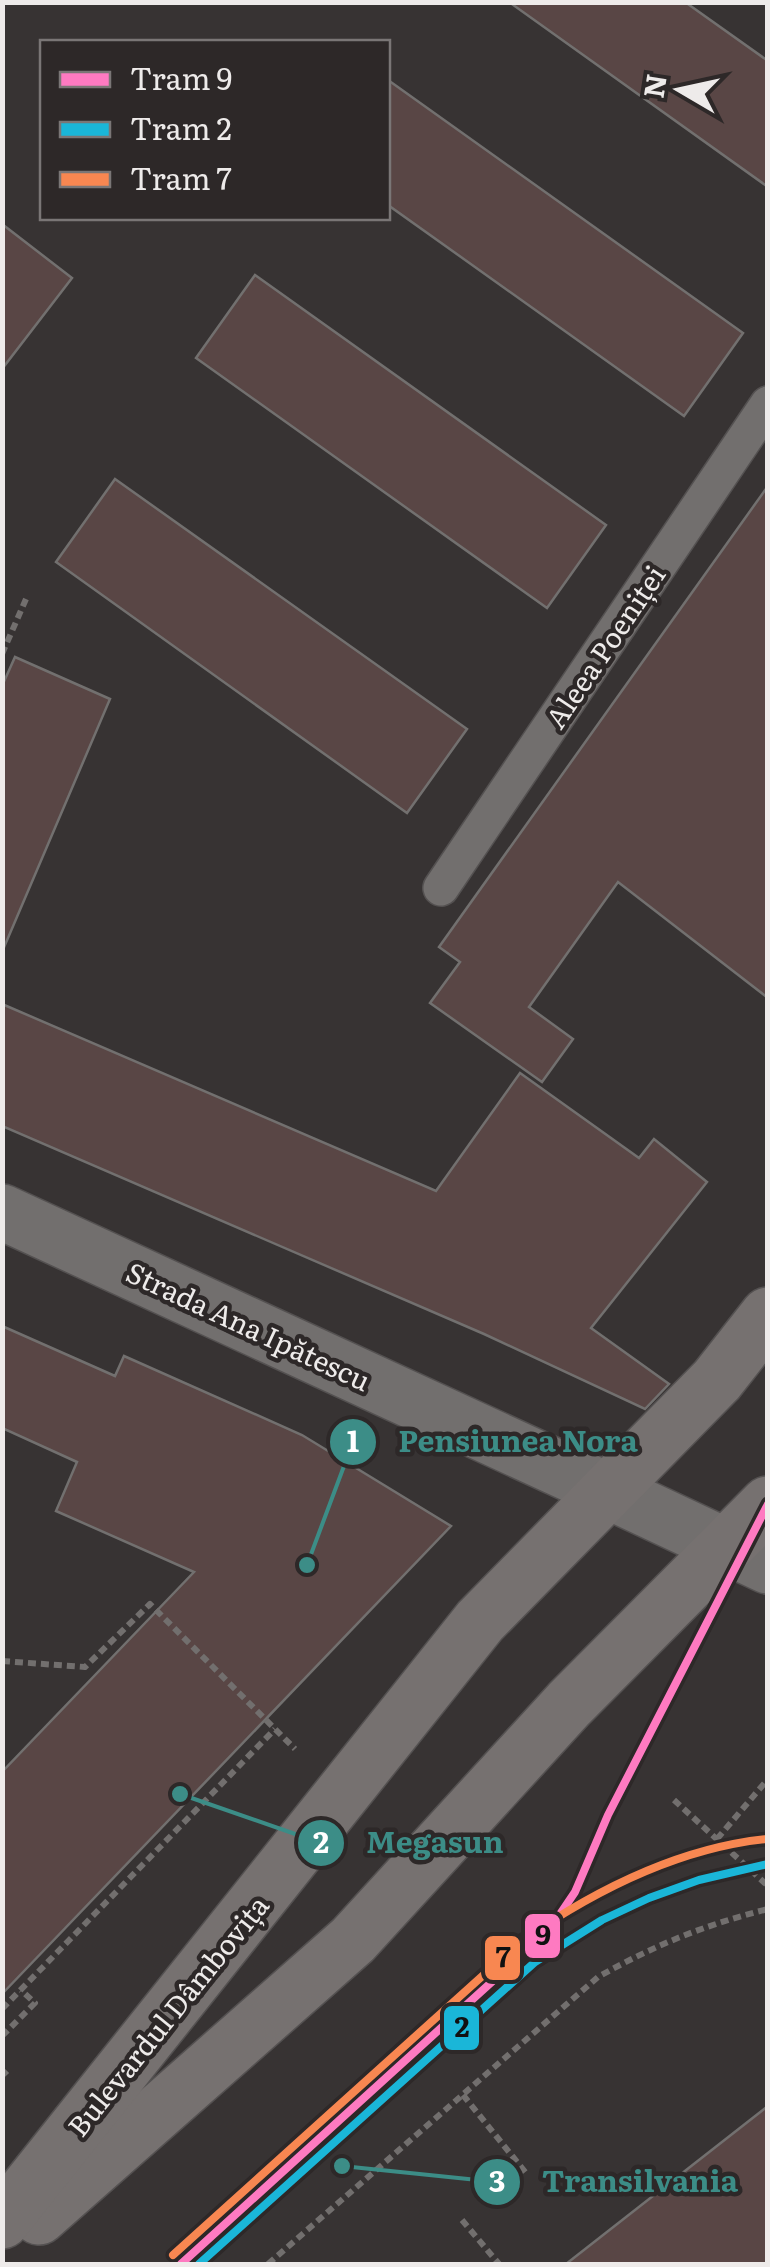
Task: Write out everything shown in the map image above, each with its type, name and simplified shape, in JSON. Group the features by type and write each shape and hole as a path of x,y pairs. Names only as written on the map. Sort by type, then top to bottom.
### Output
{"main road":[{"name":"Bulevardul Dâmbovița","path":"2,2221 480,1621 716,1380 768,1315"},
{"name":"Bulevardul Dâmbovița","path":"2,2248 353,1940 569,1704 746,1556 768,1504"}],"street":[{"name":"Strada Ana Ipătescu","path":"2,1212 746,1556"}],"lane":[{"name":"Aleea Poeniței","path":"441,888 768,404"}],"path":[{"path":"2,654 26,599"},
{"path":"2,1661 85,1667 150,1604 295,1749"},
{"path":"2,2009 274,1728"},
{"path":"717,1840 768,1779"},
{"path":"674,1800 768,1886"},
{"path":"268,2264 598,1977 652,1947 704,1925 768,1909"},
{"path":"2,2036 35,2003 21,1990"},
{"path":"463,2095 526,2174"},
{"path":"462,2220 499,2264"}],"building":[{"path":"509,2 685,2 768,61 768,187"},
{"path":"390,81 743,333 684,416 390,206"},
{"path":"2,224 72,278 2,369"},
{"path":"255,275 606,525 547,608 196,358"},
{"path":"115,479 467,729 407,813 56,562"},
{"path":"768,486 768,998 618,882 529,1007 573,1039 542,1082 430,1003 460,962 439,947"},
{"path":"15,657 110,699 2,952 2,686"},
{"path":"2,1004 436,1191 520,1073 639,1158 654,1139 707,1182 591,1328 669,1384 645,1409 484,1334 2,1126"},
{"path":"2,1326 115,1376 124,1356 302,1435 451,1526 2,1994 2,1772 194,1572 56,1511 77,1462 2,1428"},
{"path":"768,2106 768,2264 566,2264"}],"tram line":[{"name":"9","path":"181,2264 550,1929 575,1892 608,1815 768,1504"},
{"name":"7","path":"173,2255 520,1942 576,1906 637,1875 701,1852 767,1839"},
{"name":"2","path":"199,2264 535,1962 602,1920 649,1898 699,1880 768,1864"}],"place":[{"name":"Pensiunea Nora","path":"307,1565"},
{"name":"Megasun","path":"180,1794"},
{"name":"Transilvania","path":"342,2166"}]}
